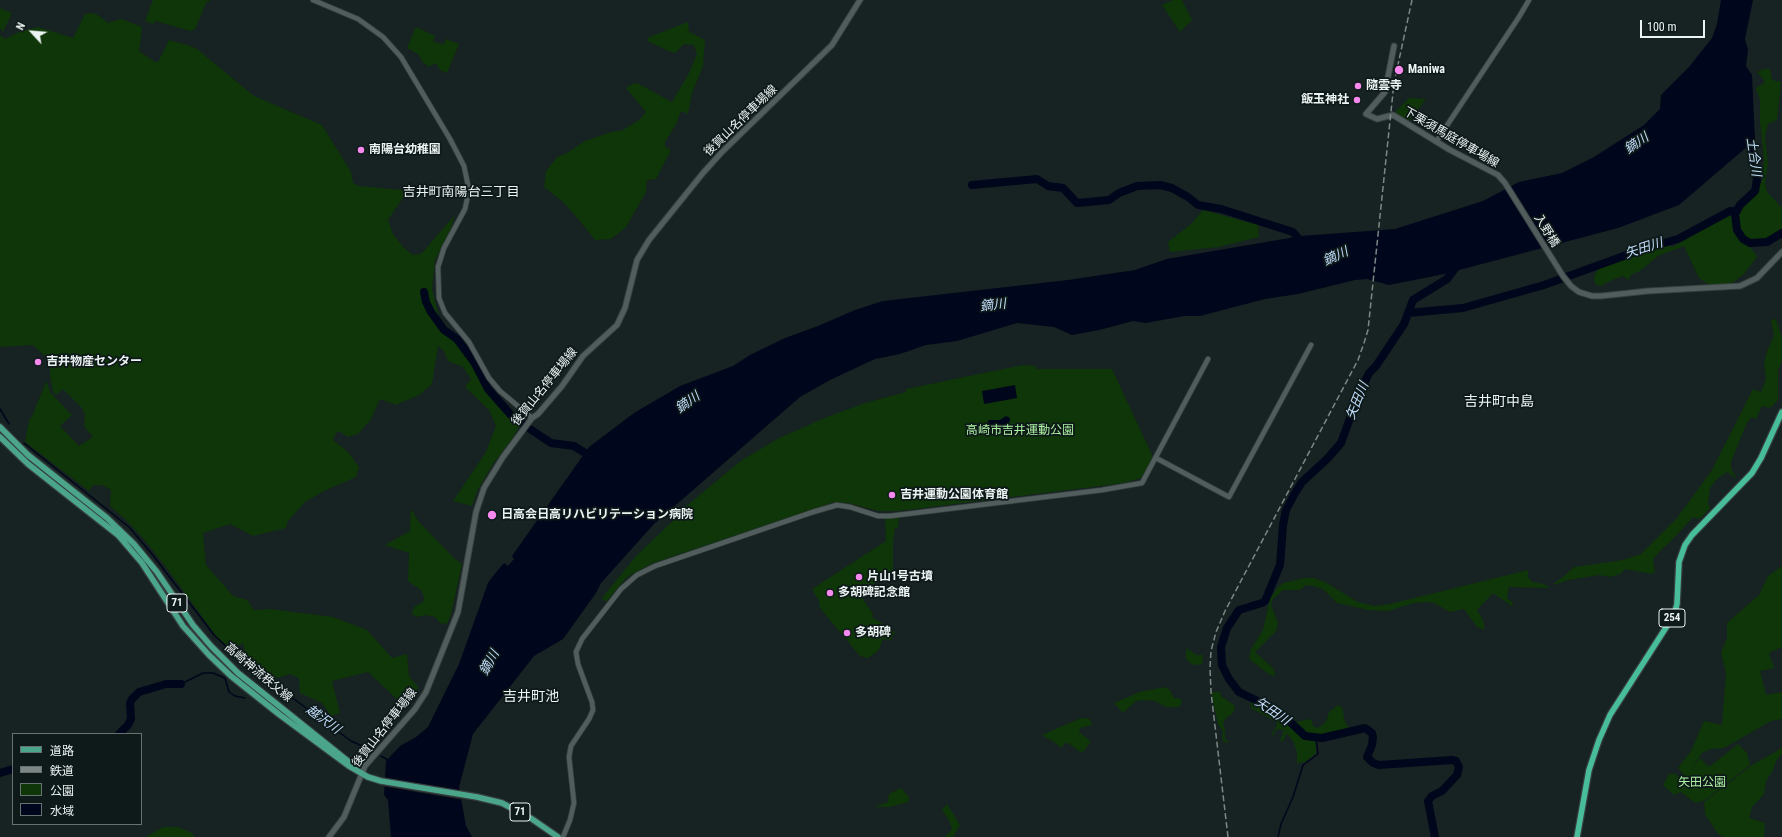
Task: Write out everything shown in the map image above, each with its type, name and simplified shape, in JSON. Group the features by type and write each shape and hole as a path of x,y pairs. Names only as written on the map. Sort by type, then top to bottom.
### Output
{"highway":[{"name":"254","path":"1577,837 1589,770 1599,740 1610,715 1674,614 1677,604 1679,562 1685,546 1692,535 1752,473 1761,458 1782,412"}],"main road":[{"name":"後賀山名停車場線","path":"329,837 344,817 362,773 373,755 415,708 426,692 458,612 476,512 484,488 503,457 532,418 538,414 562,386 591,348 617,324 625,308 637,260 649,240 703,172 832,46 860,0"},
{"name":"下栗須馬庭停車場線","path":"1394,46 1385,92 1366,114 1377,118 1393,115 1436,142 1493,172 1504,183"},
{"name":"入野橋","path":"1504,183 1563,276 1573,288 1579,292 1592,296 1648,291 1740,286 1757,278 1782,252"},
{"name":"高崎神流秩父線","path":"0,427 28,455 107,518 134,544 157,572 192,624 211,646 238,673 362,773"},
{"name":"高崎神流秩父線","path":"0,436 28,464 118,535 142,563 183,626 209,655 231,676 280,715 349,766 381,781 494,801 512,808 558,837"}],"street":[{"path":"313,0 358,19 383,37 402,56 450,139 464,166 469,190 465,209 444,248 438,267 439,298 445,313 469,342 489,378 500,391 532,418"},
{"path":"1436,142 1515,24 1529,0"},
{"path":"1156,458 1229,497 1311,344"},
{"path":"563,837 570,820 574,803 569,757 571,746 589,719 593,710 592,702 578,664 576,652 582,639 621,589 637,575 662,564 837,505 850,507 878,516 890,516 1102,490 1142,483 1208,359"}],"green space":[{"path":"153,0 210,0 209,2 207,1 195,29 191,31 155,21 153,24 145,21"},
{"path":"1173,0 1182,0 1192,20 1180,32 1162,5"},
{"path":"0,8 12,13 3,32 0,28"},
{"path":"91,13 98,15 108,23 121,19 142,27 139,51 155,62 158,62 169,40 190,46 197,49 254,96 322,125 351,172 353,183 359,186 402,190 404,196 388,220 393,234 403,247 413,255 421,254 454,216 451,229 435,260 432,289 439,317 452,334 463,354 505,405 524,418 512,439 493,464 477,491 472,506 453,501 486,452 496,426 489,410 465,387 471,379 463,367 448,361 444,351 438,346 432,384 419,395 396,405 380,399 371,419 358,434 348,437 339,431 335,434 333,440 348,452 359,467 356,477 324,491 305,502 288,521 286,528 253,536 230,524 203,533 206,565 233,596 247,600 254,610 270,609 333,617 367,630 392,658 407,654 409,676 418,687 415,697 408,705 399,701 368,672 332,681 340,713 331,716 322,703 300,693 299,678 290,674 273,679 247,662 243,643 231,649 217,637 142,537 110,506 111,490 102,485 93,485 89,491 25,442 29,420 46,382 50,392 72,415 60,426 79,446 93,437 84,426 85,415 82,408 63,389 56,395 53,392 50,375 50,361 33,345 0,347 0,35 5,39 19,32 38,27 73,38 85,14"},
{"path":"688,22 689,32 705,40 703,66 692,93 688,114 681,111 676,124 665,142 665,147 671,150 656,179 647,180 646,192 626,227 611,239 595,240 563,202 544,187 546,171 557,157 567,153 585,141 611,132 623,130 639,120 646,112 626,88 632,84 637,83 672,102 688,75 697,54 694,45 684,44 675,53 648,41 648,38"},
{"path":"416,27 435,36 433,41 443,45 446,39 459,44 447,73 440,70 436,63 428,67 424,64 418,54 407,48"},
{"path":"1764,69 1770,69 1772,80 1781,82 1777,120 1768,124 1765,136 1768,164 1765,183 1767,192 1782,208 1782,230 1768,239 1751,241 1745,238 1741,232 1738,214 1742,207 1756,193 1762,181 1764,160 1760,121 1760,100 1756,88 1764,83 1764,80 1757,72"},
{"path":"1409,98 1426,99 1408,122 1396,114 1396,111"},
{"path":"1203,210 1258,225 1259,237 1218,247 1170,252 1168,242 1191,224"},
{"path":"1732,215 1737,234 1757,257 1744,274 1731,284 1708,284 1699,278 1684,246 1658,256 1640,271 1632,274 1628,280 1623,276 1601,286 1595,284 1594,277 1598,268 1641,253 1647,248 1665,245 1673,247 1720,219"},
{"path":"1776,319 1782,338 1782,361 1778,370 1778,400 1770,408 1762,406 1756,419 1751,417 1746,425 1731,462 1731,468 1737,479 1727,472 1717,479 1710,488 1708,503 1710,508 1702,517 1698,519 1693,517 1660,551 1653,559 1655,572 1652,574 1625,569 1620,574 1610,577 1599,575 1568,580 1554,585 1554,583 1574,567 1623,560 1641,554 1677,518 1712,470 1753,389 1761,392 1766,379 1764,364 1767,351 1774,336 1771,320"},
{"name":"高崎市吉井運動公園","path":"1023,365 1036,366 1036,369 1112,369 1153,457 1141,478 1124,483 898,511 878,511 849,503 834,502 653,563 626,578 606,602 602,598 637,555 675,519 679,512 742,460 779,438 827,417 865,403 906,392 906,389"},
{"path":"411,509 419,522 454,558 462,564 451,614 447,624 440,623 435,617 426,615 418,617 411,614 415,606 423,602 424,597 421,590 408,581 409,553 385,545 410,531"},
{"path":"899,518 898,528 895,528 893,542 893,570 860,595 873,614 872,617 895,632 891,640 882,639 878,651 868,658 860,656 820,608 819,601 812,589 886,541 885,519"},
{"name":"矢田公園","path":"1782,566 1782,647 1769,653 1774,668 1760,671 1766,695 1782,692 1782,719 1771,721 1724,748 1710,749 1702,753 1690,771 1700,758 1709,767 1738,744 1747,753 1750,765 1713,794 1703,801 1695,803 1681,792 1674,795 1663,785 1669,774 1675,774 1684,779 1686,777 1678,768 1691,751 1704,721 1722,725 1726,673 1721,653 1727,638 1727,623 1759,595 1768,576"},
{"path":"1528,570 1528,577 1532,582 1544,584 1550,588 1509,587 1507,598 1513,603 1512,606 1493,593 1477,610 1483,620 1485,630 1477,627 1464,609 1450,612 1434,603 1414,603 1388,611 1368,610 1337,603 1323,589 1313,586 1306,585 1300,590 1283,590 1272,600 1271,605 1278,623 1276,631 1255,652 1273,668 1276,676 1270,675 1249,659 1251,649 1263,630 1270,599 1278,587 1283,583 1304,578 1314,578 1325,582 1358,602 1375,606 1390,604"},
{"path":"1186,648 1197,655 1203,655 1202,664 1193,665 1186,659"},
{"path":"1165,687 1170,690 1174,698 1181,699 1182,702 1179,707 1166,707 1155,701 1144,700 1136,701 1123,713 1114,703 1140,692"},
{"path":"1211,692 1220,692 1221,696 1234,705 1235,709 1232,714 1226,718 1223,724 1225,738 1229,743 1223,742 1223,731 1217,720"},
{"path":"1250,700 1264,707 1287,724 1309,719 1312,720 1313,726 1318,728 1326,722 1329,712 1338,705 1342,707 1345,722 1349,729 1315,736 1316,753 1305,762 1297,763 1297,752 1294,743 1287,733 1283,741 1280,741 1284,730 1277,729 1272,737 1271,736 1278,723 1251,708"},
{"path":"1081,718 1090,719 1092,725 1080,728 1079,732 1091,742 1082,753 1068,743 1065,743 1061,748 1042,735"},
{"path":"1782,747 1782,754 1776,761 1773,770 1766,781 1764,794 1752,807 1749,818 1765,823 1764,837 1724,837 1718,834 1705,814 1704,802 1752,765"},
{"path":"901,788 909,797 908,802 890,807 874,807 888,802 889,794"},
{"path":"947,804 960,825 953,837 945,837 952,829 950,822 942,810"},
{"path":"163,827 177,827 192,833 195,837 146,837"}],"water":[{"name":"鏑川","path":"1721,0 1753,0 1745,39 1748,50 1746,66 1752,75 1755,140 1679,205 1618,228 1444,274 1389,285 1367,279 1355,280 1298,294 1265,299 1200,316 1184,316 1146,323 1133,321 1072,335 1054,327 1017,323 957,341 926,345 900,354 875,359 830,380 800,397 654,524 601,583 596,593 563,639 534,656 473,734 459,787 466,826 472,837 391,837 388,800 384,795 386,761 400,746 416,737 428,727 459,664 488,583 504,563 508,566 514,559 512,556 589,447 634,413 680,386 733,366 750,355 785,338 855,310 883,301 1068,280 1135,270 1167,259 1301,236 1395,229 1483,201 1519,182 1562,173 1594,157 1644,125 1660,109 1661,95 1689,67 1712,38 1717,24"},
{"path":"1015,385 1017,398 984,404 982,391"},
{"path":"1006,416 1010,418 1010,421 1005,427 989,426 987,423 989,420 1000,420"}],"pier":[{"path":"383,778 462,792 463,800 382,786"}],"waterway":[{"name":"土合川","path":"1750,133 1757,180 1755,191 1740,205 1735,214 1737,230 1743,239 1750,243 1767,242 1782,233"},
{"path":"972,185 1037,179 1048,186 1063,188 1077,203 1109,200 1119,193 1137,186 1160,185 1172,188 1188,197 1198,205 1221,209 1293,232 1304,245"},
{"name":"矢田川","path":"1408,313 1463,308 1544,285 1643,249 1678,239 1730,211 1737,211"},
{"name":"矢田川","path":"1435,837 1428,801 1432,796 1442,791 1457,775 1459,767 1456,761 1452,760 1379,765 1373,763 1367,757 1372,745 1373,737 1372,733 1365,728 1322,738 1305,736 1286,718 1266,705 1239,692 1229,679 1222,665 1221,647 1227,628 1239,610 1265,601 1280,565 1283,525 1286,510 1302,482 1327,459 1341,443 1358,396 1369,373 1376,366 1404,324 1413,300 1447,279 1459,263"},
{"path":"424,292 426,302 431,312 444,330 457,339 474,362 488,389 511,415 522,423"},
{"path":"0,409 9,424"},
{"path":"530,429 551,443 574,446 593,458"},
{"path":"24,443 129,527 152,554 214,635 241,660 351,741 367,748"},
{"name":"越沢川","path":"181,684 203,673 213,673 225,678 229,692 235,696 245,698"},
{"name":"越沢川","path":"120,733 128,725 131,719 130,703 139,692 166,684 181,684"},
{"path":"1278,837 1281,824 1293,797 1303,765 1318,754 1316,738"},
{"name":"越沢川","path":"381,756 388,760"},
{"name":"越沢川","path":"0,773 12,769"}],"railway":[{"path":"1228,837 1211,692 1211,651 1216,632 1225,611 1358,360 1364,343 1368,330 1394,83 1412,0"}],"place":[{"name":"Maniwa","path":"1399,70"},
{"name":"隨雲寺","path":"1358,86"},
{"name":"飯玉神社","path":"1357,100"},
{"name":"南陽台幼稚園","path":"361,150"},
{"name":"吉井物産センター","path":"38,362"},
{"name":"吉井運動公園体育館","path":"892,495"},
{"name":"日高会日高リハビリテーション病院","path":"492,515"},
{"name":"片山1号古墳","path":"859,577"},
{"name":"多胡碑記念館","path":"830,593"},
{"name":"多胡碑","path":"847,633"}],"district":[{"name":"吉井町南陽台三丁目","path":"461,193"},
{"name":"吉井町中島","path":"1499,402"},
{"name":"吉井町池","path":"531,697"}]}
